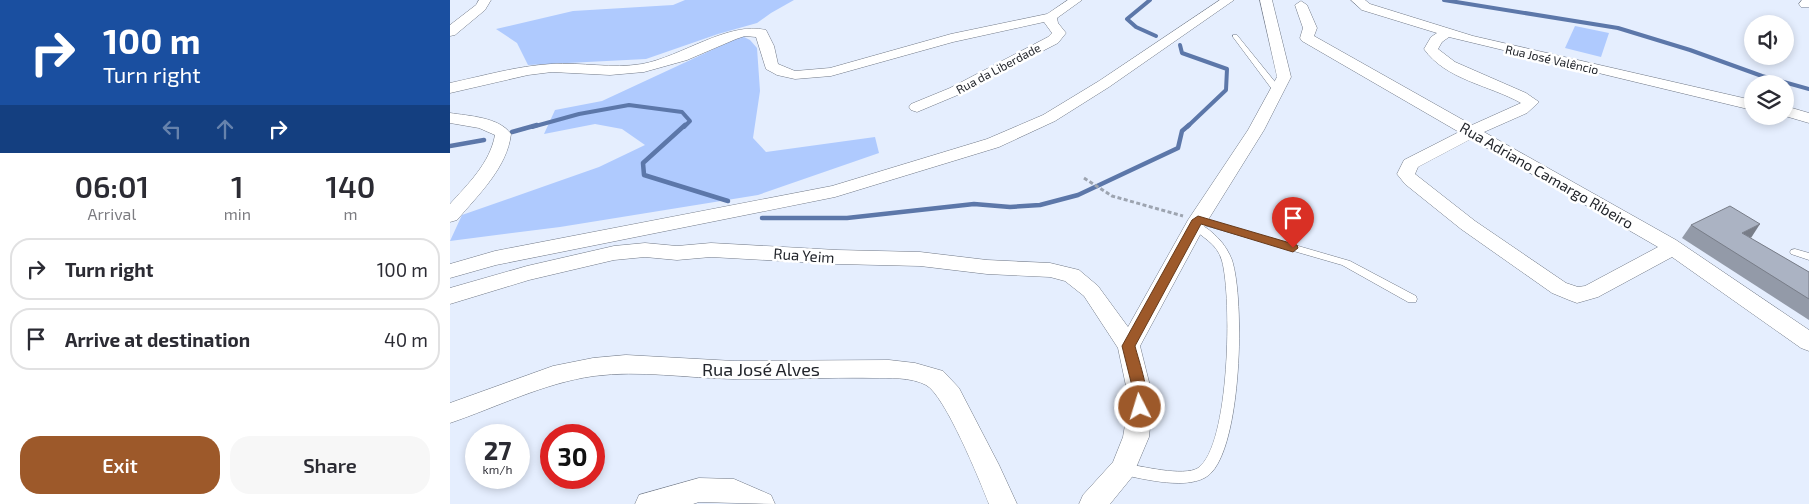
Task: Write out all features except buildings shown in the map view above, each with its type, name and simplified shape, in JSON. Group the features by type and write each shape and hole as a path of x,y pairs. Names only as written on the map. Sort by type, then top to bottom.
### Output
{"street":[{"path":"450,32 480,7 485,0"},
{"path":"450,88 528,71 552,68 610,71 644,68 682,56 744,32 761,33 767,46 771,66 788,74 812,75 848,68 951,38 1051,18 1076,0"},
{"path":"450,272 495,258 836,191 993,143 1049,118 1104,84 1228,0"},
{"path":"1093,504 1122,469 1136,437 1140,407 1138,386 1129,346 1196,222 1256,130 1284,77 1266,0"},
{"name":"Rua José Valêncio","path":"1357,0 1366,7 1446,33 1744,103"},
{"name":"Rua Adriano Camargo Ribeiro","path":"1301,5 1310,28 1307,38 1673,248 1809,342"},
{"name":"Rua da Liberdade","path":"917,107 955,91 1053,40 1060,33 1051,24 1051,18"},
{"path":"1446,33 1436,40 1431,48 1438,57 1468,74 1522,96 1531,102 1520,110 1410,164 1406,174 1468,225 1559,288 1577,296 1591,292 1673,248"},
{"path":"1794,114 1809,118"},
{"path":"450,118 479,123 498,130 503,134 503,140 491,165 450,216"},
{"name":"Rua Yeim","path":"450,296 518,276 614,253 645,250 676,253 712,250 837,257 920,259 987,267 1050,270 1072,276 1091,291 1129,346"},
{"name":"Rua José Alves","path":"450,413 553,375 593,367 626,364 734,370 846,368 890,369 915,372 935,378 950,395 990,473 1003,504"},
{"path":"649,504 699,490 734,491 761,504"}],"lane":[{"path":"1235,36 1277,90"},
{"path":"1196,222 1346,263 1412,299"},
{"path":"1122,469 1180,477 1195,476 1206,470 1215,457 1227,419 1234,322 1231,277 1226,260 1215,239 1196,222"},
{"path":"1794,252 1809,257"}],"path":[{"path":"1084,178 1098,189 1112,196 1196,222"}],"shaded area":[{"path":"685,0 794,0 757,23 718,34 646,59 528,65 517,43 496,29 573,11 673,5"},
{"path":"1575,26 1609,33 1601,57 1565,48"},
{"path":"742,36 750,40 757,48 760,91 753,138 766,152 875,137 879,153 758,195 560,227 450,241 462,215 599,167 645,145 622,129 595,124 544,134 555,110 602,101"}],"waterway":[{"path":"1150,0 1127,19 1136,27 1156,36"},
{"path":"1444,0 1618,28 1690,50 1762,76 1809,89"},
{"path":"1180,45 1182,53 1227,69 1226,90 1187,127"},
{"path":"532,127 579,114 629,105 682,112 690,121 684,127"},
{"path":"512,132 537,125"},
{"path":"685,125 643,163 644,175 728,201"},
{"path":"762,218 847,218 974,204 1010,207 1040,205 1078,195 1178,148 1182,131 1189,125"},
{"path":"450,146 484,140"}],"route":[{"path":"1140,407 1138,386 1129,346 1198,220 1293,248"}]}
